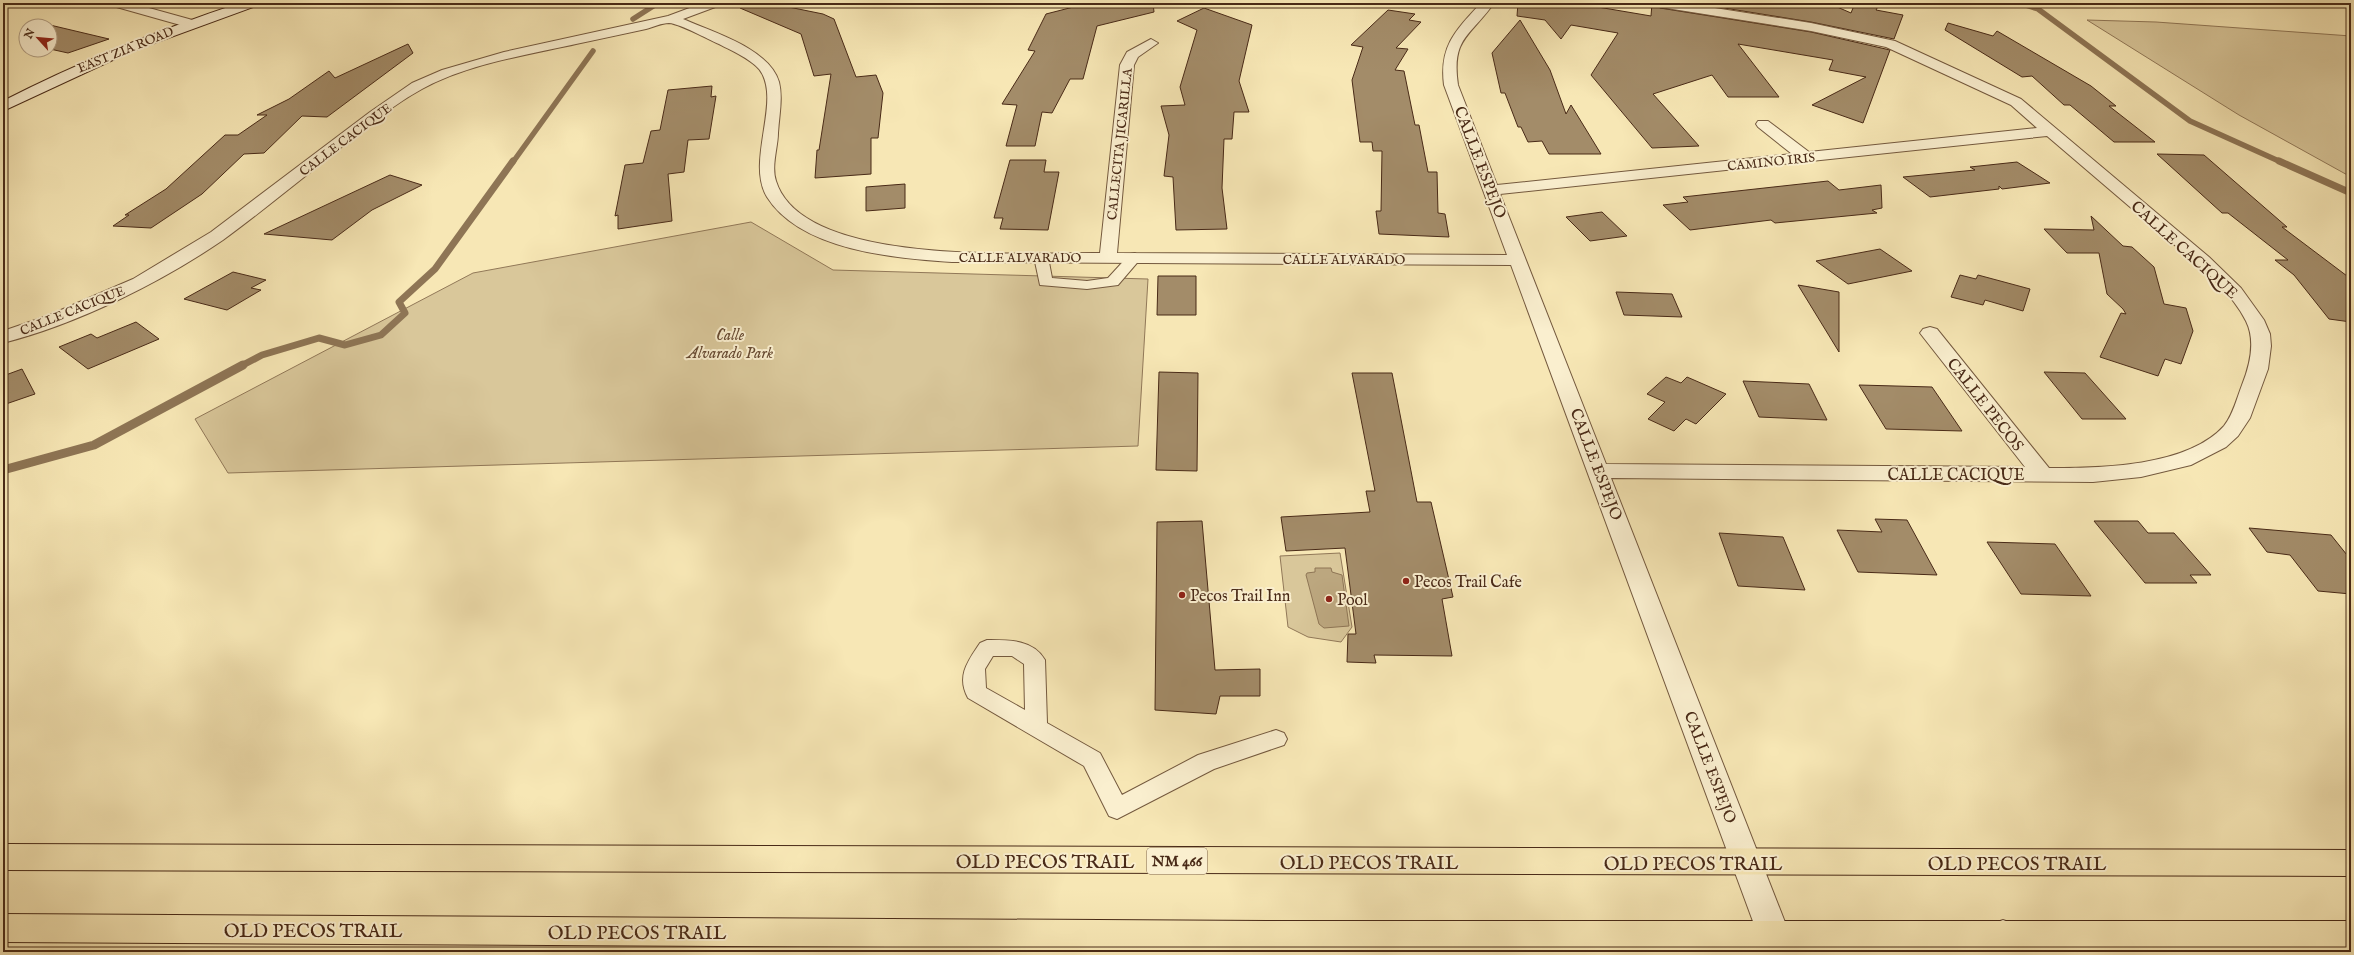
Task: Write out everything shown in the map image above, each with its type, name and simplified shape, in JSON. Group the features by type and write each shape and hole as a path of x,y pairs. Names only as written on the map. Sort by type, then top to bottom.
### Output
{"main road":[{"name":"OLD PECOS TRAIL","path":"3,857 1748,863 2351,863"},
{"name":"OLD PECOS TRAIL","path":"3,928 1258,935 1774,935 2008,943 2351,935"}],"street":[{"path":"117,3 191,24"},
{"name":"EAST ZIA ROAD","path":"3,107 104,57 252,3"},
{"name":"CALLE CACIQUE","path":"3,337 54,320 152,276 217,236 376,114 417,86 447,73 509,55 672,19 714,3"},
{"name":"CALLE ESPEJO","path":"1488,3 1454,41 1450,49 1448,67 1451,85 1600,472 1774,935"},
{"name":"CALLE CACIQUE","path":"1600,472 2093,475 2140,470 2183,460 2201,452 2231,431 2240,418 2258,369 2261,346 2260,334 2254,320 2235,292 2221,276 2016,102 1890,44 1811,27 1660,3"},
{"name":"CALLE ALVARADO","path":"672,19 753,57 765,69 771,79 774,96 768,180 779,202 800,220 837,237 884,250 952,257 1518,260"},
{"name":"CALLECITA JICARILLA","path":"1108,257 1127,65 1132,56 1150,43"},
{"path":"1763,124 1806,157"},
{"name":"CAMINO IRIS","path":"1492,190 2050,131"},
{"name":"CALLE PECOS","path":"1930,333 2042,474"}],"lane":[{"path":"1041,257 1045,282 1087,285 1113,282 1136,257"},
{"path":"1036,727 1092,760 1117,809 1206,762 1276,739"}],"green space":[{"path":"2087,20 2156,22 2351,36 2351,177 2239,115"},
{"name":"Calle Alvarado Park","path":"751,222 833,270 1148,279 1138,446 228,473 195,419 473,273"},
{"path":"1340,553 1352,627 1341,642 1308,637 1288,627 1280,556"}],"shaded area":[{"name":"Pool","path":"1315,568 1331,568 1332,572 1342,575 1349,626 1324,628 1319,624 1306,575 1307,573 1315,572"}],"building":[{"path":"741,3 769,3 823,14 834,19 856,77 876,75 883,93 878,138 871,138 871,174 815,178 817,150 819,150 831,74 814,76 801,34 740,8"},
{"path":"1089,3 1153,3 1154,12 1097,26 1083,79 1070,79 1052,113 1042,112 1035,146 1006,146 1017,105 1002,104 1035,51 1028,50 1046,14"},
{"path":"1518,3 1587,3 1586,5 1651,16 1653,3 1660,8 1811,32 1890,50 1863,123 1812,105 1866,77 1829,70 1833,60 1738,44 1779,97 1728,97 1712,75 1653,94 1699,146 1652,148 1591,75 1618,33 1571,25 1561,39 1545,20 1517,16"},
{"path":"1693,3 1828,3 1851,13 1855,3 1880,3 1876,10 1903,15 1894,39 1811,22"},
{"path":"1204,8 1252,25 1239,81 1249,112 1234,112 1232,139 1224,139 1222,188 1227,229 1176,230 1173,177 1164,176 1169,135 1161,106 1185,105 1180,87 1197,30 1177,21"},
{"path":"1388,10 1415,14 1409,20 1421,22 1396,48 1408,49 1395,70 1404,71 1415,125 1419,125 1428,172 1437,172 1438,213 1445,214 1449,237 1379,234 1376,211 1381,211 1382,151 1373,151 1372,142 1360,142 1352,80 1363,47 1351,45"},
{"path":"1520,20 1550,70 1566,114 1571,105 1601,154 1549,154 1542,141 1528,142 1521,127 1518,127 1505,93 1501,93 1492,53"},
{"path":"1948,23 1993,36 1997,31 2091,86 2116,106 2109,106 2155,142 2114,142 2070,105 2064,105 2032,76 2022,77 1945,30"},
{"path":"58,27 109,39 68,53 58,51"},
{"path":"408,44 413,53 327,117 302,116 264,153 244,154 202,194 151,228 113,226 129,215 125,215 166,189 225,135 238,135 267,115 257,115 289,99 329,71 335,78"},
{"path":"712,86 711,97 716,96 709,139 688,140 684,172 668,174 672,221 618,229 618,215 615,216 625,165 643,163 651,131 660,130 668,90"},
{"path":"2157,154 2204,155 2287,227 2282,227 2351,279 2351,322 2329,319 2294,275 2275,260 2288,260 2228,213 2222,213"},
{"path":"1010,160 1046,160 1044,172 1059,172 1048,230 1000,229 1003,218 994,218"},
{"path":"2017,162 2050,183 2002,189 1999,186 1999,189 1930,197 1903,177 1975,170 1970,167"},
{"path":"390,175 422,185 372,210 332,240 264,234"},
{"path":"1828,181 1839,190 1881,185 1882,208 1872,210 1877,213 1775,223 1771,220 1690,230 1663,205 1688,202 1683,197"},
{"path":"905,184 905,208 866,211 866,187"},
{"path":"1602,212 1627,236 1590,241 1566,217"},
{"path":"2091,216 2123,246 2132,247 2154,267 2164,304 2186,308 2193,331 2181,364 2165,359 2158,376 2100,357 2121,313 2126,314 2123,309 2107,294 2099,253 2067,253 2044,229 2094,230"},
{"path":"1880,249 1912,271 1848,284 1816,261"},
{"path":"233,272 266,280 251,288 261,290 227,310 184,299"},
{"path":"1960,275 1976,279 1978,275 2030,289 2023,311 1985,300 1983,305 1951,297"},
{"path":"1158,276 1196,276 1196,315 1157,315"},
{"path":"1798,285 1839,292 1839,352"},
{"path":"1616,292 1672,294 1682,317 1624,315"},
{"path":"136,322 159,339 88,369 59,347 91,334 97,338"},
{"path":"22,369 35,394 3,405 3,376"},
{"path":"1159,372 1198,373 1197,471 1156,470"},
{"path":"2044,372 2085,373 2126,419 2082,419"},
{"name":"Pecos Trail Cafe","path":"1352,373 1392,373 1417,502 1431,502 1453,597 1442,599 1452,656 1374,655 1376,663 1347,662 1348,634 1356,634 1345,548 1286,551 1281,517 1370,512 1366,491 1375,491"},
{"path":"1666,377 1681,383 1687,377 1726,394 1696,424 1686,419 1674,431 1648,419 1665,402 1647,394"},
{"path":"1743,381 1809,384 1827,420 1759,417"},
{"path":"1859,385 1932,387 1962,431 1886,429"},
{"path":"1875,519 1907,520 1937,575 1858,572 1837,530 1882,532"},
{"name":"Pecos Trail Inn","path":"1202,521 1215,670 1260,669 1260,696 1220,696 1216,714 1155,710 1157,522"},
{"path":"2094,521 2138,521 2148,533 2174,533 2211,575 2190,575 2197,583 2145,583"},
{"path":"2249,528 2331,535 2351,560 2351,594 2318,591 2290,555 2267,552"},
{"path":"1719,533 1783,537 1805,590 1738,586"},
{"path":"1987,542 2055,544 2091,596 2021,594"}],"waterway":[{"path":"633,19 658,3"},
{"path":"2019,3 2038,9 2190,121 2281,162"},
{"path":"513,162 593,51"},
{"path":"241,366 262,355 319,338 345,345 381,335 405,313 399,302 435,269 513,161"},
{"path":"2279,161 2351,193"},
{"path":"3,470 94,445 243,365"}],"place":[{"name":"Pecos Trail Cafe","path":"1406,581"},
{"name":"Pecos Trail Inn","path":"1182,595"},
{"name":"Pool","path":"1329,599"}]}
